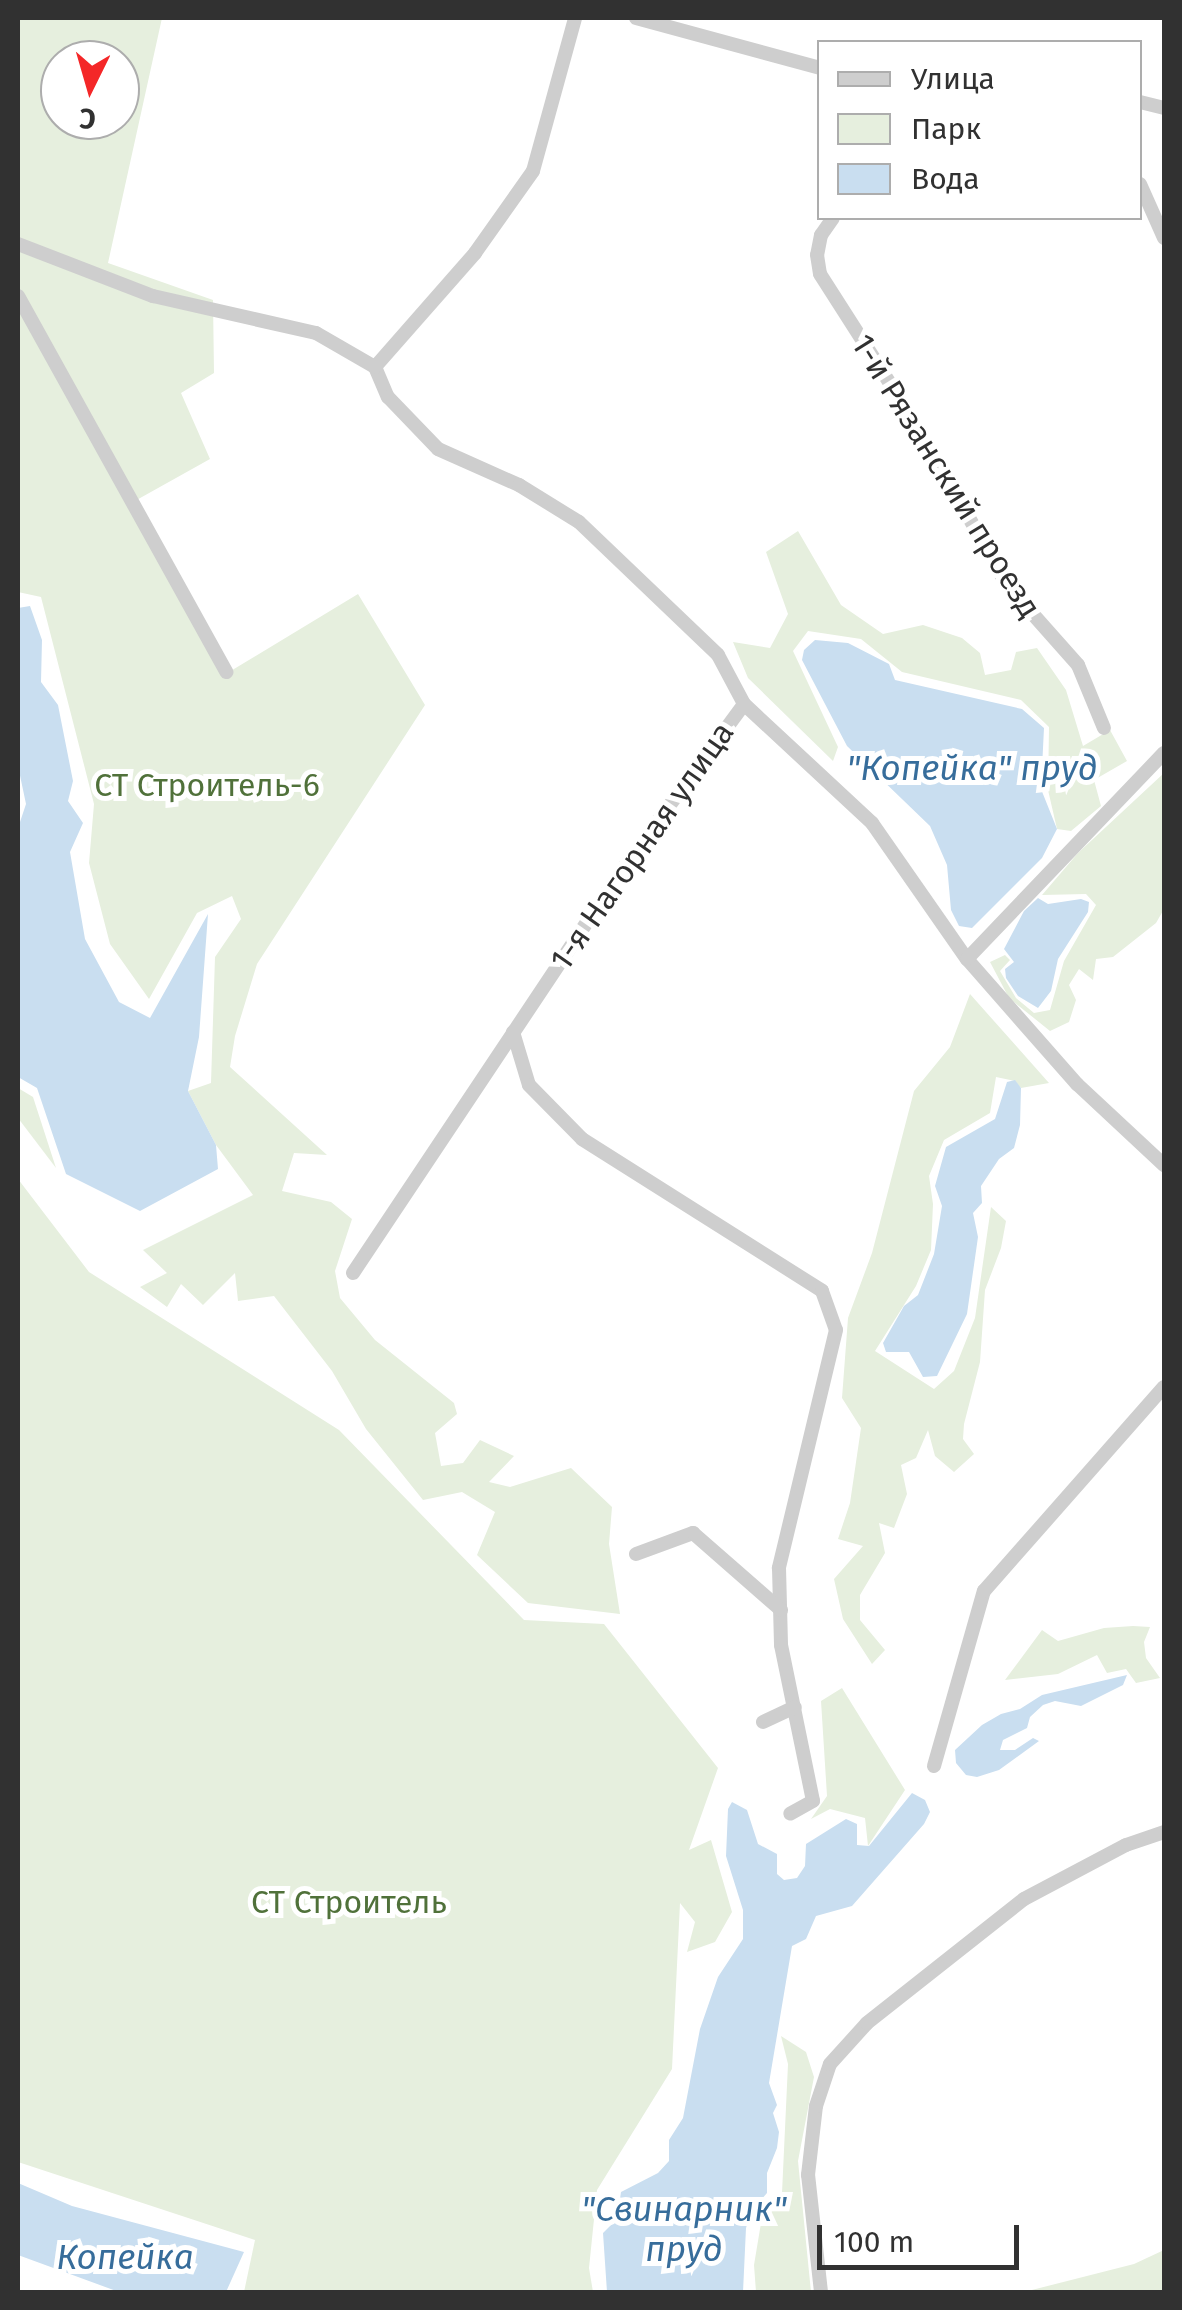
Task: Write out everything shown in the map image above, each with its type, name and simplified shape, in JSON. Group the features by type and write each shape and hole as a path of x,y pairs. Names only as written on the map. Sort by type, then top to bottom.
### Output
{"street":[{"path":"375,366 475,252 533,172 575,18"},
{"path":"636,18 817,67"},
{"path":"1142,188 1164,238"},
{"name":"1-й Рязанский проезд","path":"832,220 821,235 816,254 820,274 919,429 1008,585 1078,665 1104,728"},
{"path":"18,244 153,296 316,333 375,366 388,397 438,448 518,485 579,522 718,655 744,704"},
{"path":"18,296 226,672"},
{"name":"1-я Нагорная улица","path":"353,1273 624,867 744,704 872,823 967,959 1077,1084 1164,1165"},
{"path":"967,959 1164,753"},
{"path":"513,1032 529,1085 582,1138 822,1291 836,1330 779,1568 782,1645 813,1801 790,1814"},
{"path":"934,1766 984,1591 1164,1387"},
{"path":"636,1554 693,1533 781,1610"},
{"path":"764,1722 795,1707"},
{"path":"820,2292 808,2175 816,2106 830,2064 867,2023 1024,1899 1126,1845 1164,1832"}],"green space":[{"name":"СТ Строитель-6","path":"18,18 162,18 140,118 140,40 40,40 40,140 135,140 108,263 213,300 214,373 181,393 210,459 133,502 229,672 358,594 425,705 257,964 235,1036 230,1067 327,1155 294,1153 282,1191 331,1202 352,1219 335,1271 340,1298 375,1340 454,1403 457,1414 435,1433 441,1466 463,1463 480,1440 514,1456 489,1482 510,1487 571,1468 612,1507 609,1544 620,1614 528,1603 477,1555 495,1512 462,1492 423,1500 366,1429 332,1371 274,1296 238,1301 235,1273 203,1305 181,1284 167,1307 140,1287 167,1273 143,1250 253,1195 216,1145 188,1091 211,1083 215,957 241,919 232,896 197,913 149,999 110,944 89,863 94,804 41,597 18,592"},
{"path":"798,531 841,605 883,634 923,625 962,638 980,653 985,675 1011,670 1016,652 1037,648 1066,690 1083,746 1110,730 1127,761 1094,780 1101,806 1071,831 1057,829 1048,790 1049,727 1021,700 902,672 861,639 808,631 793,651 838,747 833,761 748,678 733,642 770,648 788,614 766,552"},
{"path":"1164,773 1164,909 1156,923 1113,957 1096,959 1093,980 1079,969 1069,985 1076,1000 1069,1022 1050,1031 1009,998 990,962 1005,955 1010,960 1000,971 1016,998 1034,1013 1050,1010 1064,961 1096,905 1086,894 1042,895 1078,853"},
{"path":"970,994 1049,1083 1021,1088 1015,1081 996,1077 990,1113 944,1140 929,1176 933,1204 931,1250 916,1286 875,1351 934,1389 954,1371 975,1318 991,1207 1006,1221 1001,1248 985,1290 980,1362 964,1424 963,1439 974,1454 954,1472 935,1456 928,1430 916,1458 901,1465 907,1494 894,1528 879,1523 885,1553 860,1595 860,1620 885,1650 872,1664 843,1619 834,1579 863,1546 838,1539 850,1503 861,1428 842,1398 848,1318 872,1253 914,1091 950,1047"},
{"path":"18,1088 33,1097 56,1168 18,1118"},
{"name":"СТ Строитель","path":"18,1179 89,1272 339,1430 524,1620 604,1624 718,1768 689,1850 711,1840 732,1912 715,1942 687,1952 695,1922 680,1903 672,2069 597,2190 589,2268 593,2292 244,2292 255,2240 18,2162"},
{"path":"1150,1627 1144,1642 1146,1658 1160,1678 1136,1683 1126,1669 1107,1673 1097,1655 1058,1674 1005,1680 1042,1630 1058,1641 1104,1628"},
{"path":"842,1688 905,1790 868,1846 865,1818 830,1809 811,1819 827,1796 821,1701"},
{"path":"781,2036 806,2052 814,2077 798,2161 811,2292 756,2292 754,2265 764,2205 782,2193 788,2064"},
{"path":"1164,2250 1164,2292 1024,2292 1134,2264"}],"water":[{"path":"30,606 42,640 41,682 58,705 73,781 68,801 83,823 70,852 85,939 119,1002 150,1018 208,914 199,1037 188,1091 216,1145 218,1169 140,1211 66,1174 37,1088 18,1077 18,828 26,804 18,766 18,608"},
{"name":"\"Копейка\" пруд","path":"815,640 848,643 889,664 895,680 1022,709 1044,728 1041,789 1057,829 1042,858 972,928 959,926 951,910 947,865 930,826 847,746 802,660 804,650"},
{"path":"1038,898 1048,904 1081,899 1089,902 1088,912 1058,959 1051,991 1038,1008 1018,996 1006,978 1005,969 1014,962 1004,949 1024,911"},
{"path":"1015,1080 1021,1088 1020,1125 1014,1148 999,1159 981,1186 982,1203 973,1213 978,1237 967,1314 937,1376 923,1377 909,1352 886,1352 883,1343 904,1306 918,1295 934,1254 942,1206 935,1186 946,1147 995,1119 1007,1082"},
{"path":"1127,1675 1123,1685 1081,1706 1055,1701 1043,1705 1030,1717 1027,1728 1003,1740 1000,1750 1015,1750 1033,1738 1039,1741 999,1770 977,1777 966,1775 956,1763 955,1750 982,1725 1001,1714 1020,1709 1042,1695"},
{"name":"\"Свинарник\" пруд","path":"912,1793 925,1800 930,1812 924,1824 852,1906 816,1916 806,1939 792,1946 769,2083 777,2105 773,2113 779,2132 777,2148 767,2173 767,2193 752,2210 746,2228 743,2292 607,2292 603,2233 617,2219 621,2192 658,2173 669,2161 669,2140 683,2118 700,2029 718,1977 743,1939 743,1910 726,1856 728,1809 732,1802 747,1810 758,1844 777,1854 777,1874 784,1880 797,1878 805,1866 806,1844 846,1819 857,1824 857,1845 869,1846"},
{"name":"Копейка","path":"18,2183 72,2206 244,2252 226,2292 119,2292 18,2255"}]}
